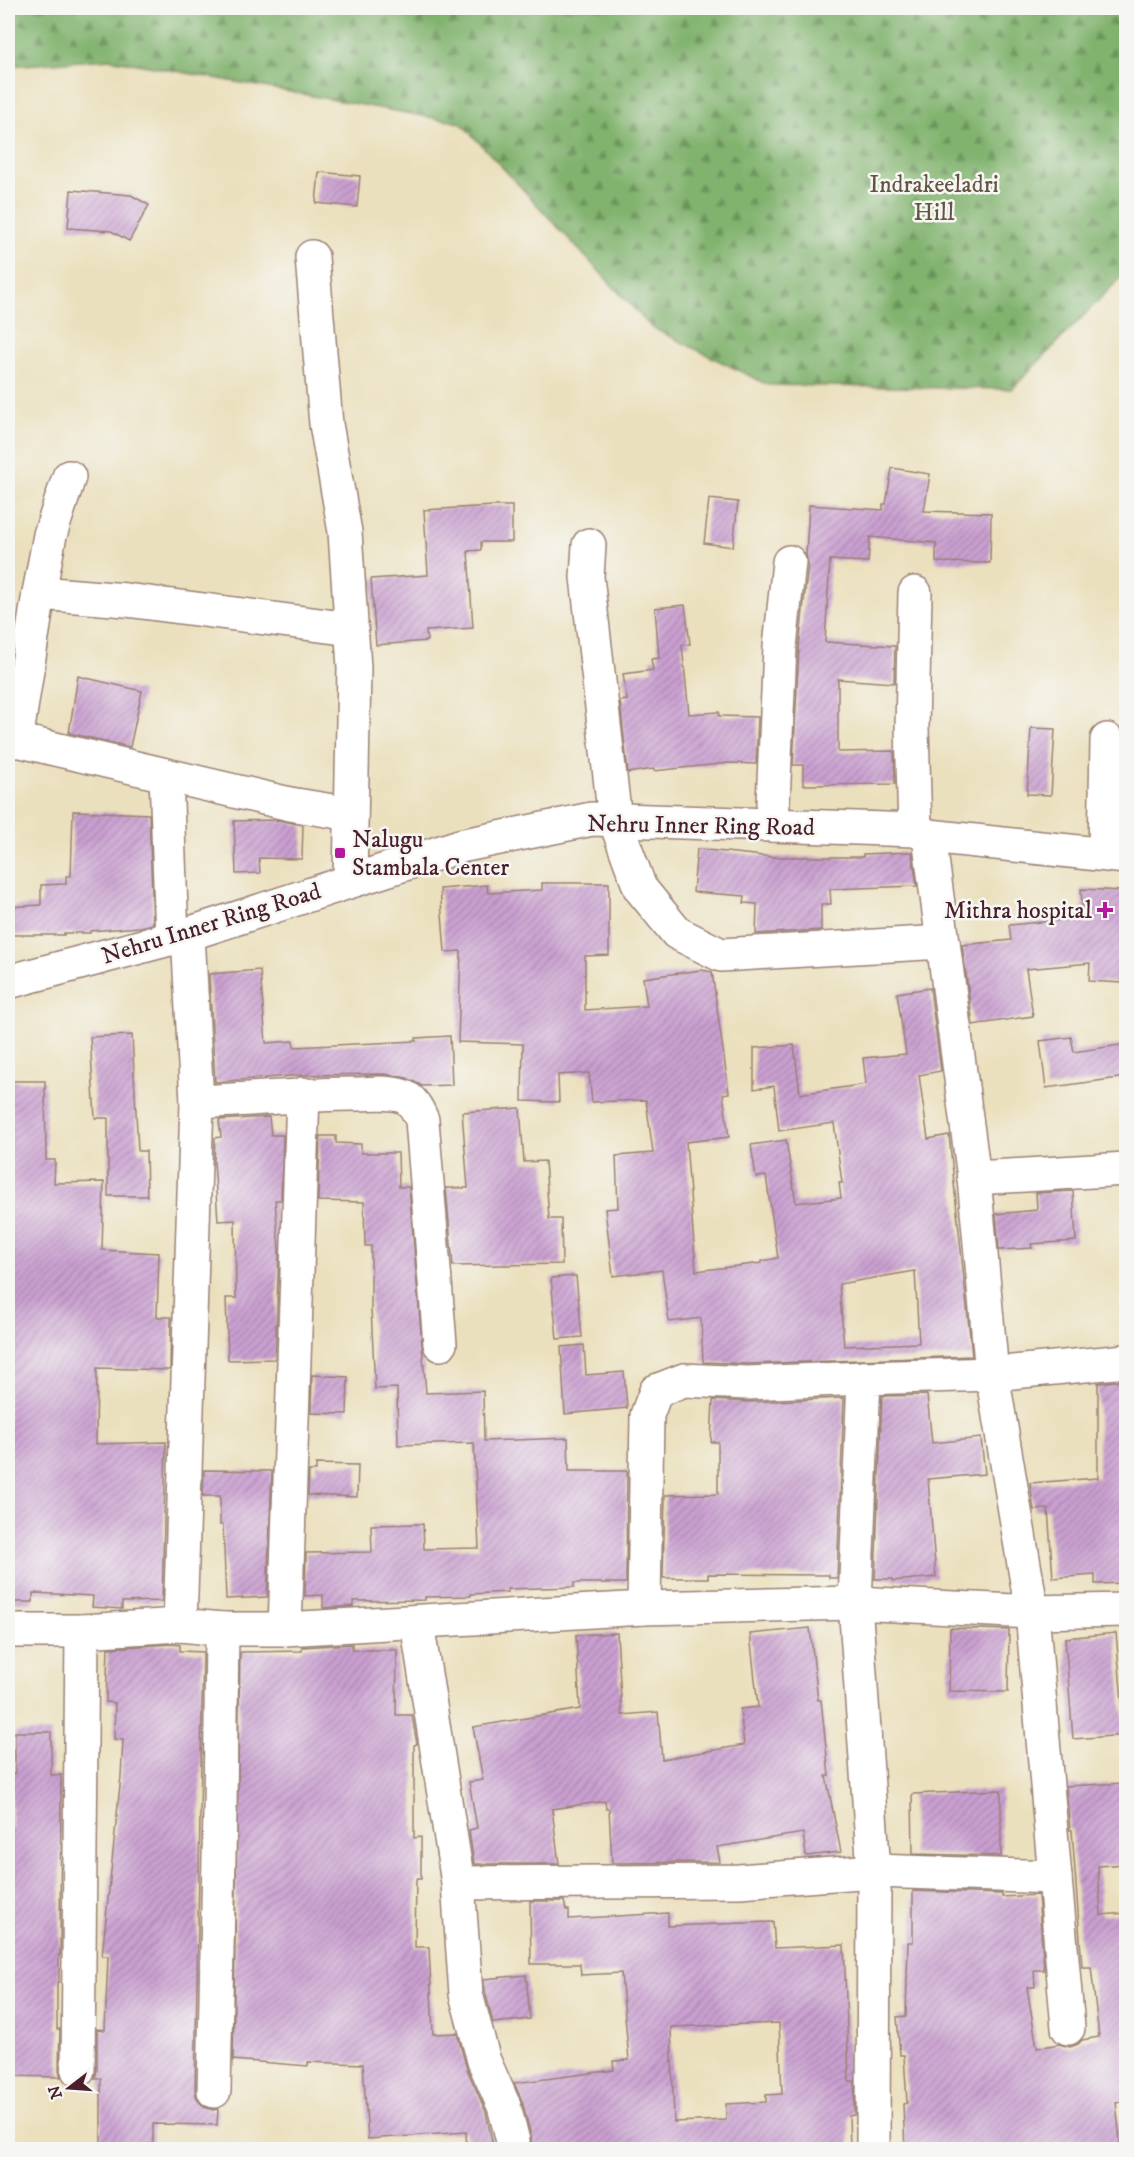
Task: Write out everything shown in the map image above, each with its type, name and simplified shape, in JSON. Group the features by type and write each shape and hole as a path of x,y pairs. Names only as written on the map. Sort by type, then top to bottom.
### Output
{"street":[{"path":"312,257 326,424 345,532 354,668 351,881"},
{"path":"69,477 50,535 12,739 290,804 351,814"},
{"path":"589,545 587,577 615,820 640,888 677,933 721,955 943,942"},
{"path":"772,825 780,647 789,562"},
{"path":"915,592 912,728 922,833 943,942 974,1178 992,1374 1032,1612 1068,2028"},
{"path":"39,593 126,600 351,629"},
{"path":"1107,740 1116,855"},
{"path":"166,775 197,1102 180,1625"},
{"name":"Nehru Inner Ring Road","path":"8,982 180,936 460,846 592,819 922,833 1116,855"},
{"path":"197,1102 243,1101 303,1094 388,1094 404,1096 416,1107 422,1120 440,1344"},
{"path":"285,1629 303,1094"},
{"path":"974,1178 1126,1169"},
{"path":"644,1608 646,1415 656,1391 684,1380 747,1383 992,1374 1126,1361"},
{"path":"864,1378 855,1602 874,1871 873,2150"},
{"path":"8,1631 82,1631 180,1625 222,1629 285,1629 644,1608 855,1602 1032,1612 1126,1610"},
{"path":"417,1623 458,1883 466,1994 484,2061 504,2106 513,2141 513,2150"},
{"path":"214,2091 222,1629"},
{"path":"78,2070 82,1631"},
{"path":"458,1883 739,1881 874,1871 1055,1877"}],"green space":[{"name":"Indrakeeladri Hill","path":"8,8 1126,8 1126,272 1012,389 768,385 651,327 461,123 110,59 8,66"}],"building":[{"path":"319,172 360,176 357,207 316,203"},
{"path":"71,190 131,195 149,205 129,241 111,231 68,228"},
{"path":"892,468 930,474 924,511 991,513 990,563 936,562 936,543 870,537 868,562 830,560 825,642 895,646 894,683 838,679 838,752 894,751 895,784 803,785 803,765 793,765 799,648 808,564 806,555 809,505 883,510"},
{"path":"709,499 738,502 733,547 704,543"},
{"path":"512,506 512,542 481,542 481,550 468,551 473,628 426,631 427,641 376,645 371,579 428,575 424,510"},
{"path":"685,605 690,644 682,645 689,714 719,712 719,716 758,717 756,764 729,763 628,773 620,701 627,700 623,674 653,670 651,659 659,658 655,608"},
{"path":"78,676 142,691 130,747 69,733"},
{"path":"1031,728 1055,729 1051,795 1027,794"},
{"path":"73,811 149,814 153,924 90,931 90,933 64,933 64,935 8,935 8,907 41,905 41,885 66,884 66,876 71,876"},
{"path":"278,820 303,825 302,859 259,858 260,873 236,874 234,821"},
{"path":"697,849 773,857 863,857 863,854 912,852 917,886 830,889 831,904 821,904 821,930 756,934 757,904 744,903 745,896 693,892"},
{"path":"542,883 609,883 609,955 585,956 585,1010 647,1006 643,978 701,970 712,972 729,1093 723,1094 729,1137 686,1142 696,1271 762,1263 762,1261 778,1258 766,1176 756,1177 751,1145 786,1140 796,1203 841,1198 839,1183 842,1183 834,1123 779,1131 774,1086 754,1089 754,1048 794,1045 800,1094 866,1084 863,1058 906,1054 897,993 930,988 941,1071 919,1075 928,1139 949,1135 972,1356 747,1364 703,1362 701,1318 669,1322 662,1270 613,1276 605,1209 618,1208 616,1156 653,1153 646,1100 592,1102 589,1073 558,1075 559,1102 522,1101 523,1044 458,1042 461,951 445,952 440,889 487,885 488,893 542,890","holes":["915,1271 919,1343 844,1346 839,1284"]},
{"path":"1081,889 1124,891 1122,983 1089,981 1090,963 1026,969 1033,1016 973,1025 962,945 1011,940 1009,925 1083,918"},
{"path":"260,970 266,1043 293,1041 294,1047 416,1041 416,1038 450,1036 452,1085 422,1086 407,1078 385,1074 303,1075 215,1082 209,974"},
{"path":"132,1035 138,1151 146,1151 147,1196 108,1196 108,1118 95,1118 90,1037"},
{"path":"1071,1037 1074,1052 1126,1044 1126,1077 1046,1088 1040,1041"},
{"path":"8,1081 45,1081 46,1160 55,1160 54,1183 104,1182 102,1250 159,1253 157,1317 171,1317 170,1370 97,1368 96,1444 166,1442 162,1601 122,1602 122,1609 92,1607 93,1596 33,1593 33,1602 8,1602"},
{"path":"520,1108 524,1162 545,1161 549,1219 561,1219 562,1264 453,1266 446,1188 468,1188 462,1112"},
{"path":"269,1117 271,1135 283,1135 281,1200 275,1200 279,1250 275,1359 228,1360 226,1298 236,1298 235,1220 218,1221 214,1161 215,1138 221,1137 219,1120"},
{"path":"320,1136 336,1136 336,1143 361,1144 361,1153 398,1153 399,1187 409,1187 426,1393 483,1391 484,1441 568,1438 569,1471 627,1471 626,1583 574,1583 574,1587 507,1589 508,1592 425,1597 425,1600 353,1601 353,1606 323,1608 323,1595 305,1596 306,1553 372,1552 371,1525 423,1524 424,1549 479,1548 474,1443 398,1445 397,1388 375,1389 371,1246 365,1246 364,1202 318,1201"},
{"path":"1073,1191 1076,1241 1031,1244 1032,1248 999,1250 996,1214 1037,1210 1036,1193"},
{"path":"576,1276 582,1337 557,1339 551,1278"},
{"path":"584,1345 586,1375 624,1372 627,1408 565,1414 561,1347"},
{"path":"312,1375 348,1377 347,1414 311,1413"},
{"path":"1126,1380 1126,1583 1095,1584 1095,1575 1053,1578 1048,1509 1034,1510 1030,1483 1098,1478 1098,1383"},
{"path":"927,1395 932,1443 981,1438 985,1474 928,1479 936,1577 893,1581 893,1579 875,1579 882,1396"},
{"path":"844,1398 837,1578 829,1578 829,1575 708,1574 708,1578 663,1578 665,1495 718,1494 718,1442 711,1442 713,1400 748,1402"},
{"path":"316,1464 358,1465 357,1497 308,1495 309,1471 316,1471"},
{"path":"204,1470 272,1471 267,1597 226,1599 220,1496 203,1496"},
{"path":"810,1628 818,1700 821,1700 829,1776 826,1776 841,1852 806,1856 803,1833 717,1847 720,1862 612,1863 609,1809 606,1809 605,1801 552,1809 559,1864 474,1864 469,1830 477,1828 469,1782 483,1780 473,1727 580,1709 576,1635 617,1633 622,1715 658,1712 662,1759 744,1745 740,1709 758,1707 750,1634"},
{"path":"950,1628 1009,1630 1008,1692 949,1691"},
{"path":"1116,1633 1125,1735 1073,1739 1065,1638"},
{"path":"352,1644 352,1650 397,1650 396,1715 412,1715 417,1744 414,1745 414,1838 421,1837 421,1879 416,1879 415,1947 429,1947 433,2034 457,2033 467,2069 486,2112 494,2150 467,2150 466,2132 368,2139 363,2064 308,2062 308,2066 233,2060 240,1654 241,1652 302,1651 302,1647"},
{"path":"180,1645 180,1651 203,1652 195,2091 197,2099 204,2107 218,2109 217,2125 153,2124 153,2150 101,2150 101,2078 95,2078 97,2029 105,2030 108,1956 102,1956 123,1740 114,1739 115,1703 106,1702 108,1648"},
{"path":"15,1732 51,1732 51,1775 61,1775 60,1955 59,1982 57,1982 57,2029 60,2029 59,2070 61,2077 8,2076 8,1947 10,1947 11,1900 8,1900 8,1830 12,1830 11,1774 15,1774"},
{"path":"1126,1783 1126,1864 1098,1866 1101,1915 1126,1913 1126,2101 1116,2102 1121,2150 905,2150 903,2104 907,2103 904,2055 900,2055 897,2017 906,2016 908,1942 913,1942 913,1891 1002,1894 1002,1897 1038,1895 1044,1970 1034,1970 1035,1987 1027,1987 1037,2048 1059,2044 1070,2047 1082,2040 1099,2037 1091,1967 1082,1967 1072,1830 1070,1830 1066,1786"},
{"path":"1001,1790 1001,1856 913,1854 912,1794"},
{"path":"530,1901 564,1901 566,1910 569,1910 569,1919 668,1913 668,1926 773,1922 775,1948 844,1945 849,2081 855,2081 854,2115 849,2116 850,2150 532,2150 531,2136 522,2101 514,2083 614,2070 613,2061 629,2060 621,1973 581,1975 580,1964 531,1964","holes":["779,2023 782,2094 766,2095 766,2102 726,2104 726,2120 674,2122 671,2027"]},
{"path":"526,1975 530,2019 493,2023 484,1979"}],"place":[{"name":"Nalugu Stambala Center","path":"340,853"},
{"name":"Mithra hospital","path":"1105,910"}]}
